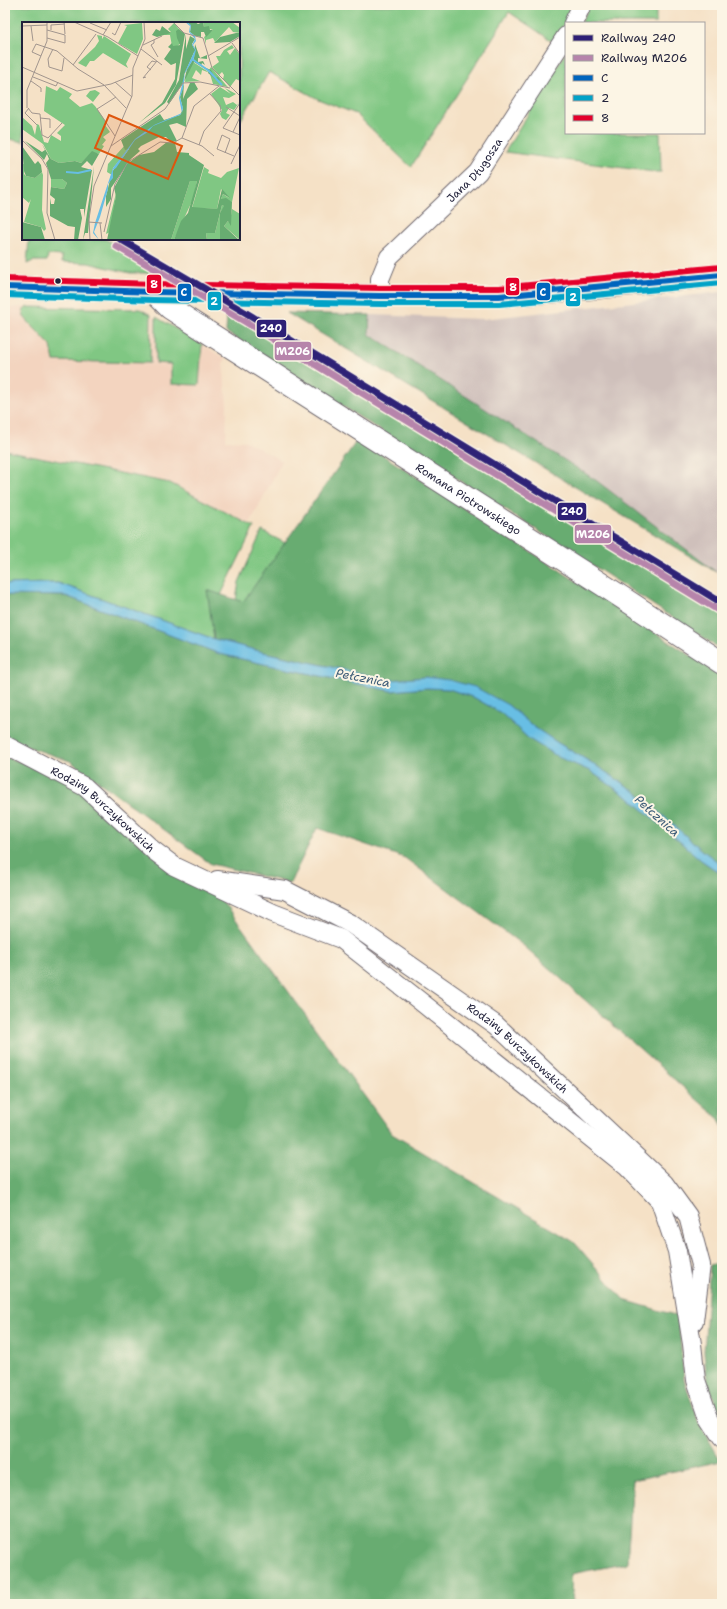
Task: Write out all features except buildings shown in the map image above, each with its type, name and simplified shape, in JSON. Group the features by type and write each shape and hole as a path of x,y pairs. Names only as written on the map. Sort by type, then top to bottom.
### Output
{"main road":[{"path":"5,287 154,292 380,296 491,296 531,294 722,275"}],"street":[{"path":"574,22 582,5"},
{"name":"Jana Długosza","path":"380,296 380,279 388,257 478,172 565,38"},
{"name":"Romana Piotrowskiego","path":"154,292 170,308 603,585 722,663"},
{"name":"Romana Piotrowskiego","path":"197,292 198,309 201,321 215,337"},
{"name":"Rodziny Burczykowskich","path":"5,745 85,787 153,850 174,866 274,913 341,939 626,1167 660,1201 677,1251 692,1344 696,1380 709,1418 722,1438"},
{"name":"Rodziny Burczykowskich","path":"198,877 285,890 351,924 496,1025 659,1178 688,1216 701,1265 692,1344"}],"shaded area":[{"path":"722,292 722,576 597,481 369,334 370,315 483,319"},
{"path":"5,308 140,309 226,359 223,363 227,405 226,440 246,441 282,461 249,525 170,483 5,450"}],"green space":[{"path":"5,5 573,5 555,43 509,12 411,167 356,114 318,99 269,72 240,121 240,22 22,22 22,142 5,138"},
{"path":"590,5 656,5 656,22 582,22"},
{"path":"565,54 565,134 660,134 661,172 654,172 505,152"},
{"path":"29,240 107,240 152,263 166,273 130,273 88,263 62,262 62,256 48,255 47,261 33,261 27,264"},
{"path":"27,307 140,309 151,315 150,363 54,361 51,346 24,317 23,311"},
{"path":"287,313 370,315 369,334 597,481 716,572"},
{"path":"227,315 237,315 285,343 722,611 722,650 606,574 226,332"},
{"path":"156,317 202,344 199,385 171,384 171,364 156,363"},
{"path":"358,439 722,676 722,863 718,862 702,850 636,792 534,727 508,705 426,677 391,680 263,652 214,639 207,590 243,602"},
{"path":"5,450 170,483 254,527 221,595 208,591 214,639 58,583 5,584"},
{"path":"262,531 285,543 243,602 236,600 239,582"},
{"path":"5,595 66,596 220,654 391,691 427,688 449,689 475,698 501,713 529,739 559,757 590,771 632,800 701,860 717,871 722,872 722,1126 719,1119 524,946 405,858 317,828 290,883 211,864 70,761 5,739"},
{"path":"5,757 63,775 211,885 392,1134 574,1242 624,1300 678,1316 684,1379 698,1421 721,1461 633,1480 627,1563 571,1574 573,1604 5,1604"},
{"path":"722,1262 722,1421 707,1380 704,1352 710,1265"}],"water":[{"name":"Pełcznica","path":"58,583 214,639 263,652 391,680 426,677 449,680 475,687 508,705 534,727 636,792 702,850 718,862 722,863 722,872 717,871 701,860 632,800 590,771 558,757 529,739 501,713 475,698 449,689 427,688 391,691 220,654 66,596 5,595 5,584"}],"rail line":[{"name":"240","path":"122,240 248,314 722,603"},
{"name":"M206","path":"116,246 244,321 718,610"}],"transit line":[{"name":"8","path":"5,279 154,284 380,288 499,288 721,267"},
{"name":"C","path":"5,287 154,292 380,296 499,296 722,275"},
{"name":"2","path":"5,295 154,300 380,304 499,304 722,283"}]}
